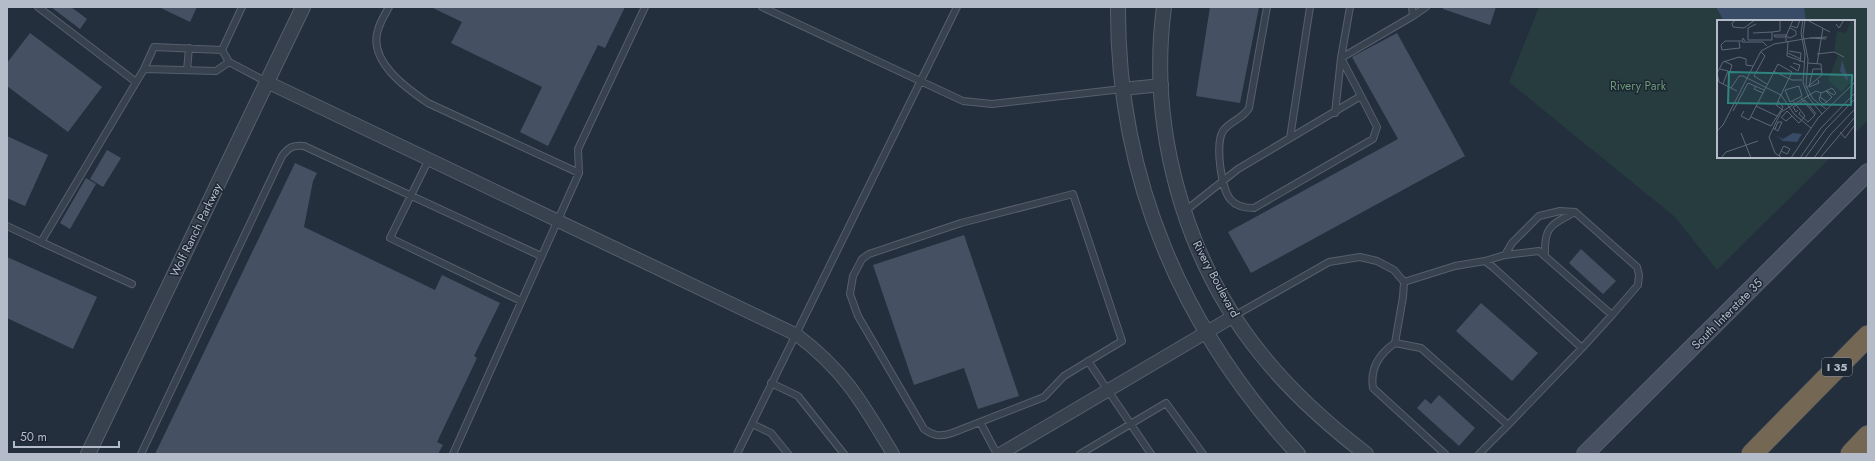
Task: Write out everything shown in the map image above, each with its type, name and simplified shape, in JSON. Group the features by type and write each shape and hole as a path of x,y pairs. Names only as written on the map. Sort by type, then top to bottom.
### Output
{"highway":[{"name":"I 35","path":"1752,454 1868,336"},
{"path":"1852,453 1868,436"}],"main road":[{"name":"South Interstate 35","path":"1585,454 1868,172"}],"street":[{"name":"Wolf Ranch Parkway","path":"88,454 303,7"},
{"path":"1118,7 1122,89 1129,137 1145,196 1164,249 1189,302 1231,373 1258,408 1298,454"},
{"name":"Rivery Boulevard","path":"1164,7 1162,32 1162,85 1163,107 1169,152 1184,211 1203,260 1234,316 1260,353 1300,398 1325,422 1366,454"},
{"path":"267,82 797,335 821,354 851,386 893,454"},
{"path":"1122,89 1162,85"},
{"path":"998,454 1234,316"}],"lane":[{"path":"38,7 136,82"},
{"path":"222,50 242,7"},
{"path":"389,7 378,30 376,42 378,53 393,74 414,94 428,103 579,173"},
{"path":"453,454 579,173 578,148 646,7"},
{"path":"762,7 950,96 975,104 1023,101 1122,89"},
{"path":"737,454 790,344 797,335 957,7"},
{"path":"1267,7 1249,108 1246,113 1223,131 1220,139 1225,193 1232,202 1244,207 1254,208 1373,139 1377,127 1341,58"},
{"path":"1290,138 1310,7"},
{"path":"1335,113 1341,58 1350,7"},
{"path":"1412,7 1412,16"},
{"path":"1341,58 1426,7"},
{"path":"41,242 144,69 154,47 222,50"},
{"path":"187,70 190,48"},
{"path":"222,50 229,62 267,82"},
{"path":"144,69 216,71 229,62"},
{"path":"1184,211 1238,169 1335,113 1361,96"},
{"path":"141,454 282,156 288,148 295,145 304,146 541,256"},
{"path":"428,159 390,238 521,301"},
{"path":"1073,194 1122,341 1088,361 1064,376 1044,397 943,436 932,435 924,429 858,316 850,294 853,276 862,259 869,254 961,223 1073,194"},
{"path":"1479,454 1582,348 1638,285 1639,275 1637,267 1575,212 1560,211 1539,216 1512,243 1505,254"},
{"path":"1544,254 1546,234 1554,223 1575,212"},
{"path":"7,226 132,284"},
{"path":"1404,282 1455,266 1485,261 1505,254 1539,251 1612,315"},
{"path":"1234,316 1329,262 1360,257 1377,261 1394,270 1404,282 1395,343"},
{"path":"1485,261 1582,348"},
{"path":"1442,453 1373,388 1371,377 1378,359 1385,350 1395,343 1421,348 1508,425"},
{"path":"1088,361 1151,454"},
{"path":"771,384 798,396 844,454"},
{"path":"1080,454 1166,403 1203,454"},
{"path":"980,422 998,454"},
{"path":"752,424 772,433 788,454"}],"green space":[{"name":"Rivery Park","path":"1539,7 1868,7 1868,120 1855,133 1855,20 1717,20 1717,158 1830,158 1717,270 1675,217 1509,82"}],"water":[{"path":"1716,7 1804,7 1806,20 1723,20"}],"building":[{"path":"51,7 71,7 87,19 80,29"},
{"path":"159,7 197,7 190,22"},
{"path":"431,7 625,7 605,48 598,45 548,146 520,132 542,87 451,43 462,22"},
{"path":"1210,7 1259,7 1240,103 1196,96"},
{"path":"1443,7 1496,7 1490,25 1443,9"},
{"path":"30,33 102,87 68,132 7,86 7,63"},
{"path":"1397,33 1465,156 1251,273 1228,232 1398,139 1352,57"},
{"path":"7,136 48,155 25,206 7,198"},
{"path":"107,150 121,158 103,187 90,179"},
{"path":"295,163 317,173 313,181 304,227 435,290 442,275 500,303 474,356 477,358 437,442 443,445 438,454 155,454"},
{"path":"86,178 96,184 70,229 60,223"},
{"path":"964,235 1019,396 978,409 964,368 914,385 873,265"},
{"path":"1581,249 1616,281 1603,294 1569,263"},
{"path":"7,257 97,297 73,349 7,318"},
{"path":"1481,303 1538,353 1512,381 1456,331"},
{"path":"1439,395 1475,428 1459,446 1417,408 1425,399 1431,404"}]}
